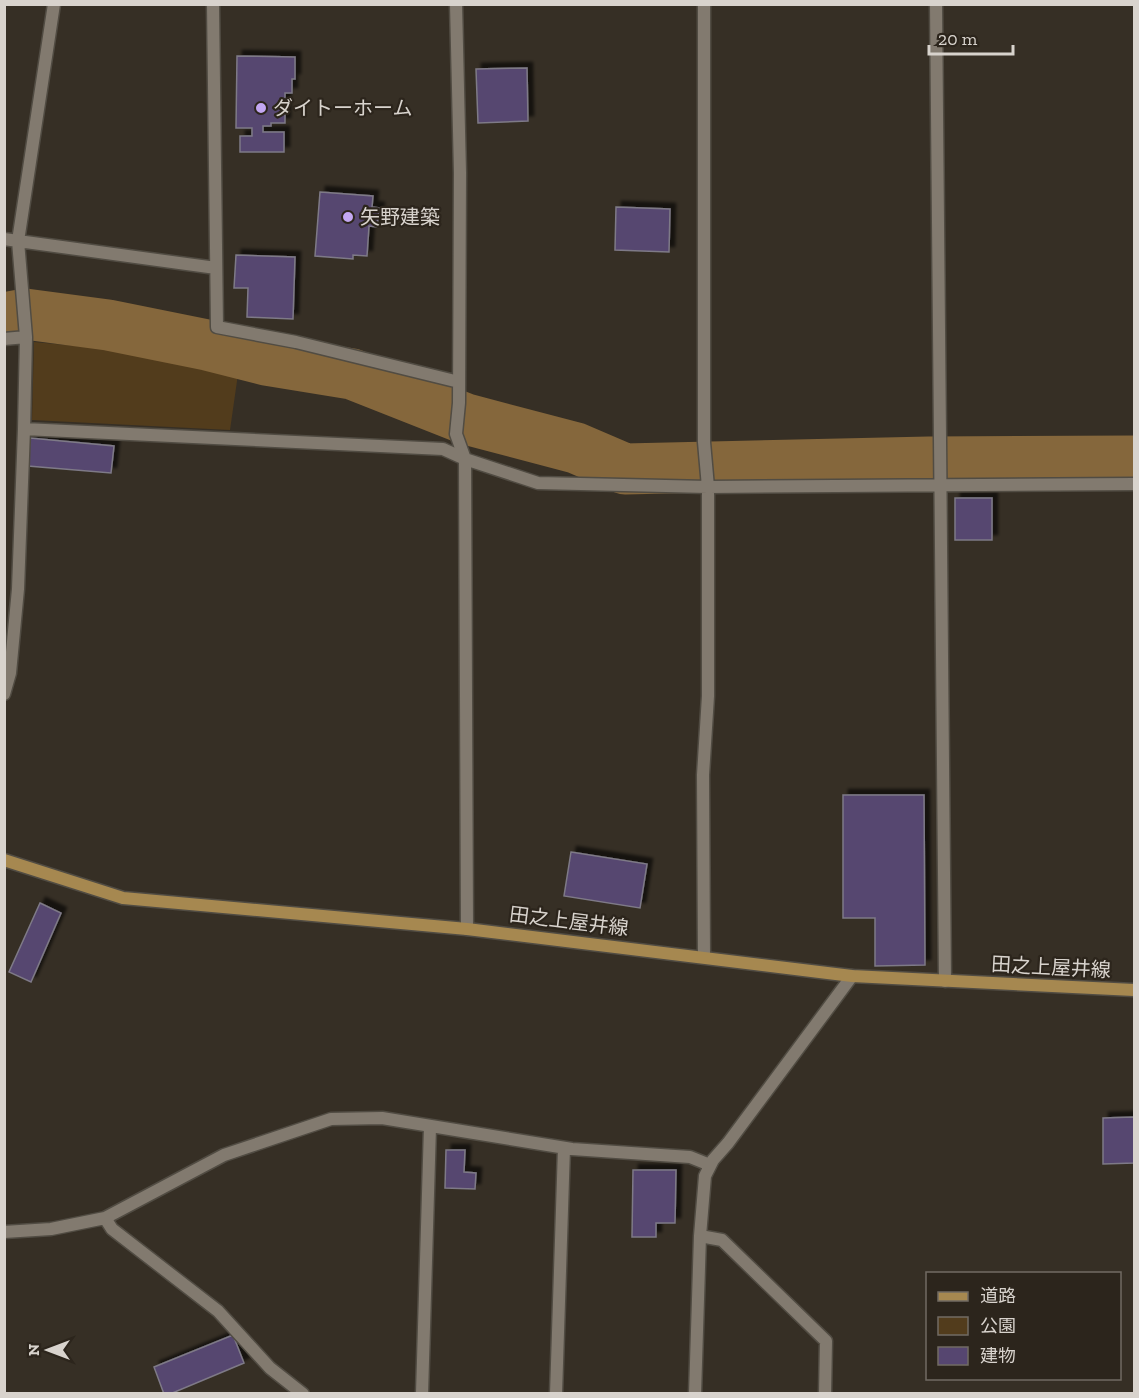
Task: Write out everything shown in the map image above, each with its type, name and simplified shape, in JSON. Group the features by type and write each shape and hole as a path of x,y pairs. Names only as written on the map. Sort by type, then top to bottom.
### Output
{"main road":[{"name":"田之上屋井線","path":"4,860 123,898 467,929 852,976 1134,990"}],"street":[{"path":"4,694 10,673 18,589 24,429 25,334 18,242 54,4"},
{"path":"213,4 217,327 296,342 459,382"},
{"path":"456,4 460,173 459,403 456,434 465,459 467,929"},
{"path":"704,4 704,442 708,487 708,696 703,775 704,957"},
{"path":"936,4 945,981"},
{"path":"4,239 216,268"},
{"path":"4,339 25,334"},
{"path":"24,429 443,449 465,459 538,483 708,487 1134,484"},
{"path":"695,1394 700,1236 705,1176 710,1165 852,976"},
{"path":"4,1232 51,1229 105,1218 224,1155 331,1119 382,1118 564,1148 690,1157 710,1165"},
{"path":"422,1394 430,1127"},
{"path":"556,1394 564,1148"},
{"path":"105,1218 112,1229 218,1311 270,1368 303,1394"},
{"path":"700,1236 722,1240 826,1341 825,1394"}],"green space":[{"path":"34,342 141,352 239,367 230,430 32,420"}],"building":[{"name":"ダイトーホーム","path":"237,56 295,57 295,79 292,79 292,93 285,93 285,123 271,123 271,126 263,126 263,132 284,132 284,152 240,152 240,136 252,136 252,128 236,128"},
{"path":"527,68 528,121 478,123 476,69"},
{"name":"矢野建築","path":"320,192 373,196 372,207 379,208 377,227 369,226 367,256 353,255 353,259 315,256"},
{"path":"616,207 670,209 669,252 615,250"},
{"path":"236,255 295,257 293,319 247,317 248,288 234,288"},
{"path":"30,438 114,446 111,473 28,466"},
{"path":"955,498 992,498 992,540 955,540"},
{"path":"843,795 924,795 925,965 875,966 875,918 843,918"},
{"path":"571,852 647,864 640,908 564,896"},
{"path":"40,903 61,913 31,982 9,972"},
{"path":"1134,1117 1134,1163 1103,1164 1103,1118"},
{"path":"446,1150 465,1150 464,1172 476,1173 475,1189 445,1188"},
{"path":"633,1170 676,1170 675,1223 656,1223 656,1237 632,1237"},
{"path":"233,1335 244,1363 170,1394 164,1394 154,1367"}],"waterway":[{"path":"4,318 25,314 108,325 207,345 266,360 352,374 466,419 576,448 625,469 929,462 1134,461"}],"place":[{"name":"ダイトーホーム","path":"261,108"},
{"name":"矢野建築","path":"348,217"}]}
